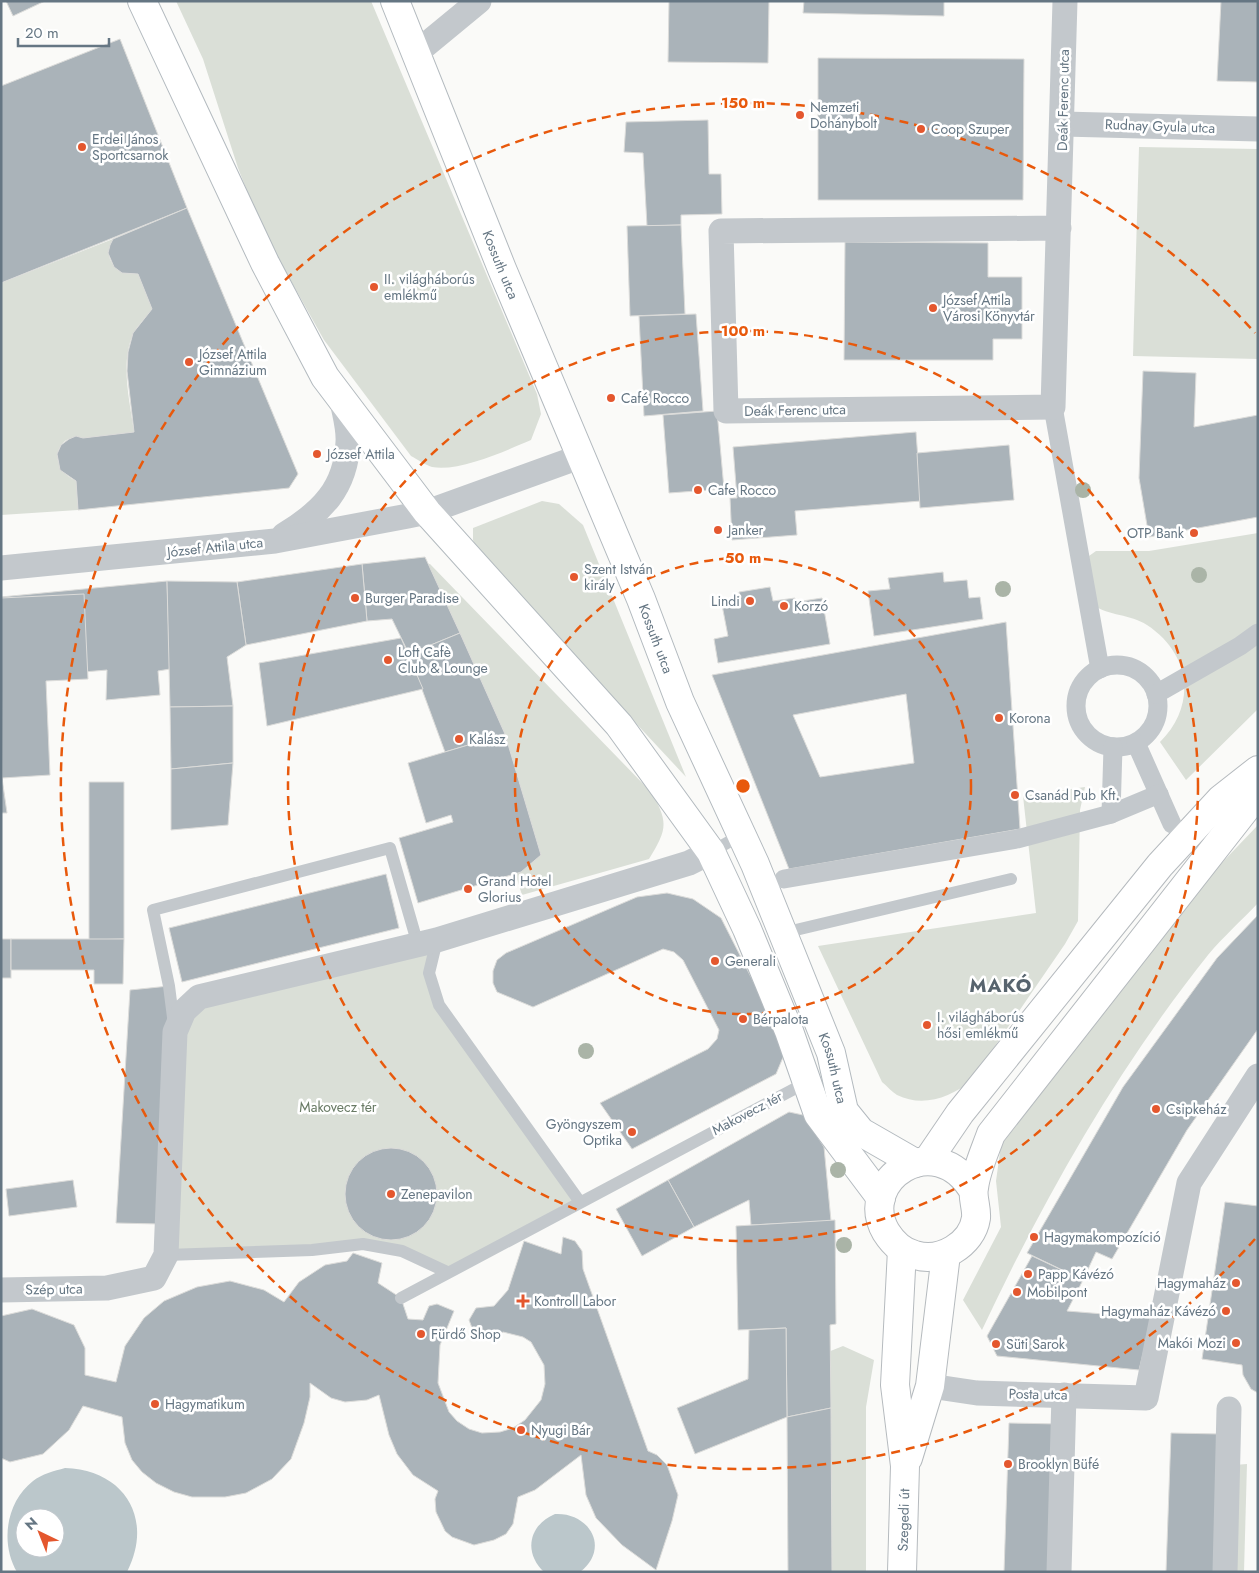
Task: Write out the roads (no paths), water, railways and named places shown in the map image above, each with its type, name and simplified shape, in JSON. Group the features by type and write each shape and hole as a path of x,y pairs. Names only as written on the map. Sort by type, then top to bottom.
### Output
{"main road":[{"name":"Kossuth utca","path":"142,1 265,263 325,377 427,512 619,725 711,852 747,929 807,1078 818,1114 881,1198"},
{"name":"Kossuth utca","path":"395,1 498,260 641,599 680,702 742,835 783,933 831,1052 835,1080 844,1111 861,1132 921,1161"},
{"path":"921,1161 1160,865 1221,799 1258,770"},
{"path":"973,1190 991,1134 1258,793"},
{"path":"921,1161 942,1162 955,1168 966,1178 973,1190 977,1205 976,1221 969,1235 959,1246 946,1254 930,1257 916,1256 902,1250 891,1240 883,1227 880,1213 881,1198 888,1182 899,1170 921,1161"},
{"path":"902,1250 894,1385 905,1466"},
{"path":"905,1466 930,1386 946,1254"},
{"name":"Szegedi út","path":"902,1572 905,1466"}],"street":[{"path":"416,53 479,1"},
{"name":"Deák Ferenc utca","path":"1059,228 721,232 726,411 1053,407 1063,124 1066,1"},
{"name":"Rudnay Gyula utca","path":"1063,124 1258,129"},
{"name":"Kossuth utca","path":"276,541 307,522 329,501 344,471 348,440 342,400"},
{"path":"1053,407 1100,669"},
{"name":"József Attila utca","path":"1,568 276,541 427,512 582,456"},
{"path":"1156,694 1240,646 1258,633"},
{"path":"1113,665 1127,666 1145,677 1156,694 1158,708 1155,722 1147,734 1136,743 1114,747 1100,744 1089,737 1080,726 1076,714 1076,700 1080,687 1088,677 1100,669 1113,665"},
{"path":"1136,743 1172,824"},
{"path":"1111,814 1114,747"},
{"path":"784,879 1017,839 1111,814 1159,794"},
{"path":"166,1255 175,1032 184,1011 199,997 428,942 689,863 711,852"},
{"name":"Posta utca","path":"930,1386 977,1393 1146,1398 1189,1183 1258,1076"},
{"name":"Szép utca","path":"1,1290 108,1288 154,1278 166,1255"},
{"path":"1059,1572 1064,1395"},
{"path":"1225,1572 1229,1409"}],"lane":[{"path":"711,852 742,835"},
{"path":"175,1032 169,986 153,910 390,848 428,942 429,973 439,1005 580,1202"},
{"path":"783,933 1010,879"},
{"name":"Makovecz tér","path":"401,1298 796,1088 807,1078"},
{"path":"166,1255 312,1250 363,1244 402,1251 447,1272"}],"place":[{"name":"Nemzeti Dohánybolt","path":"800,115"},
{"name":"Coop Szuper","path":"921,129"},
{"name":"Erdei János Sportcsarnok","path":"82,147"},
{"name":"II. világháborús emlékmű","path":"374,287"},
{"name":"József Attila Városi Könyvtár","path":"933,308"},
{"name":"József Attila Gimnázium","path":"189,362"},
{"name":"Café Rocco","path":"611,398"},
{"name":"József Attila","path":"317,454"},
{"name":"Cafe Rocco","path":"698,490"},
{"name":"Janker","path":"718,530"},
{"name":"OTP Bank","path":"1194,533"},
{"name":"Szent István király","path":"574,577"},
{"name":"Burger Paradise","path":"355,598"},
{"name":"Lindi","path":"750,601"},
{"name":"Korzó","path":"784,606"},
{"name":"Loft Cafè Club & Lounge","path":"388,660"},
{"name":"Korona","path":"999,718"},
{"name":"Kalász","path":"459,739"},
{"name":"Csanád Pub Kft.","path":"1015,795"},
{"name":"Grand Hotel Glorius","path":"468,889"},
{"name":"Generali","path":"715,961"},
{"name":"Bérpalota","path":"743,1019"},
{"name":"I. világháborús hősi emlékmű","path":"927,1025"},
{"name":"Csipkeház","path":"1156,1109"},
{"name":"Gyöngyszem Optika","path":"632,1132"},
{"name":"Zenepavilon","path":"391,1194"},
{"name":"Hagymakompozíció","path":"1034,1237"},
{"name":"Papp Kávézó","path":"1028,1274"},
{"name":"Hagymaház","path":"1236,1283"},
{"name":"Mobilpont","path":"1017,1292"},
{"name":"Kontroll Labor","path":"523,1301"},
{"name":"Hagymaház Kávézó","path":"1226,1311"},
{"name":"Fürdő Shop","path":"421,1334"},
{"name":"Makói Mozi","path":"1236,1343"},
{"name":"Süti Sarok","path":"996,1344"},
{"name":"Hagymatikum","path":"155,1404"},
{"name":"Nyugi Bár","path":"521,1430"},
{"name":"Brooklyn Büfé","path":"1008,1464"}],"district":[{"name":"MAKÓ","path":"1001,985"}]}
